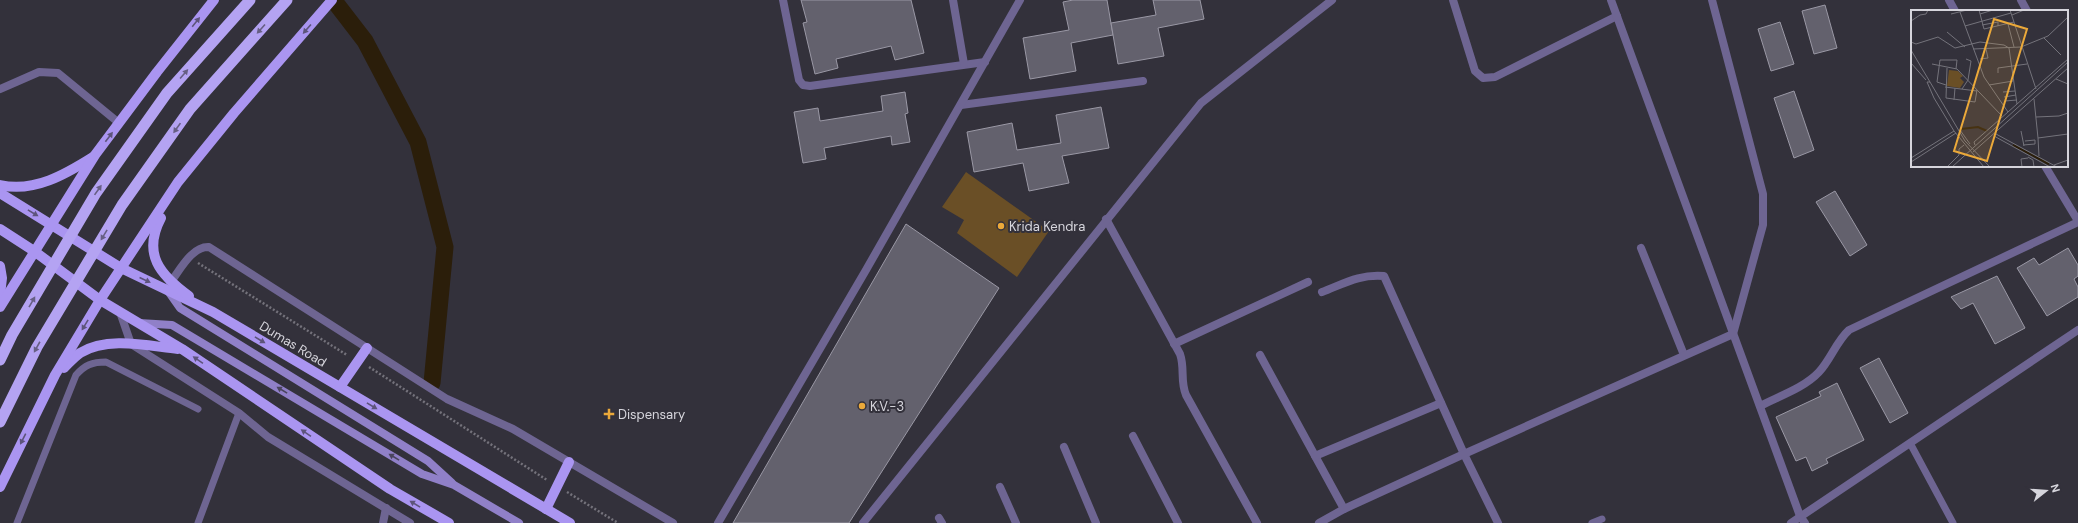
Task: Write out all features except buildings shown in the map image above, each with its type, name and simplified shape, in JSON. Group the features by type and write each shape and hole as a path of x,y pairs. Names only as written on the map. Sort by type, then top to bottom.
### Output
{"highway":[{"path":"0,360 96,193 168,93 250,0"},
{"path":"0,422 37,347 122,205 190,109 287,0"}],"main road":[{"path":"0,307 94,156 157,72 214,0"},
{"path":"0,487 55,375 120,268 182,177 234,113 332,0"},
{"path":"0,185 26,186 51,180 94,156"},
{"path":"182,177 155,230 153,252 160,271 180,308 428,461 454,485"},
{"name":"Dumas Road","path":"0,193 52,224 120,268 169,287 570,523"},
{"path":"0,230 34,251 100,300 182,349 390,489 449,523"},
{"path":"0,266 2,278 0,295"},
{"path":"138,323 172,324 422,474 454,485 519,523"},
{"path":"55,375 80,353 101,345 131,344 182,349"},
{"path":"340,387 367,348"},
{"path":"546,509 569,462"}],"street":[{"path":"784,0 799,80 803,85 810,86 985,62"},
{"path":"953,0 964,64"},
{"path":"718,523 961,105 1020,0"},
{"path":"863,523 1200,103 1332,0"},
{"path":"1453,0 1474,71 1483,78 1495,77 1617,16"},
{"path":"1611,0 1733,334 1803,520"},
{"path":"1712,0 1763,194 1763,225 1733,334"},
{"path":"1949,0 1954,10"},
{"path":"2022,0 2027,10"},
{"path":"0,89 39,72 58,73 119,123"},
{"path":"961,105 1143,81"},
{"path":"1760,406 1803,384 1818,373 1840,339 1849,330 2078,221 2045,167"},
{"path":"1106,219 1184,363 1182,386 1186,395 1257,523"},
{"path":"169,287 195,251 202,247 209,247 447,399 513,429 673,523"},
{"path":"1641,248 1684,355"},
{"path":"1322,292 1358,277 1369,275 1384,276 1464,454 1498,523"},
{"path":"1174,344 1308,282"},
{"path":"120,312 131,344 239,413 268,437 410,523"},
{"path":"1791,523 1803,520 1910,443 2078,330"},
{"path":"1319,523 1335,520 1344,509 1733,334"},
{"path":"1260,355 1344,509"},
{"path":"1315,456 1441,403"},
{"path":"1133,436 1178,523"},
{"path":"1064,447 1096,523"},
{"path":"1000,487 1016,523"},
{"path":"383,523 386,508"}],"lane":[{"path":"17,523 76,375 84,367 95,362 106,362 198,409"},
{"path":"198,523 239,413"},
{"path":"1910,443 1953,523"},
{"path":"1592,523 1602,519"}],"path":[{"path":"190,258 344,353"},
{"path":"372,369 539,476"},
{"path":"574,497 618,523"}],"shaded area":[{"name":"Krida Kendra","path":"966,172 1049,231 1017,277 957,233 964,220 942,207"}],"waterway":[{"path":"335,2 365,41 418,142 445,247 432,383"}],"place":[{"name":"Krida Kendra","path":"1001,226"},
{"name":"K.V.-3","path":"862,406"},
{"name":"Dispensary","path":"609,414"}]}
